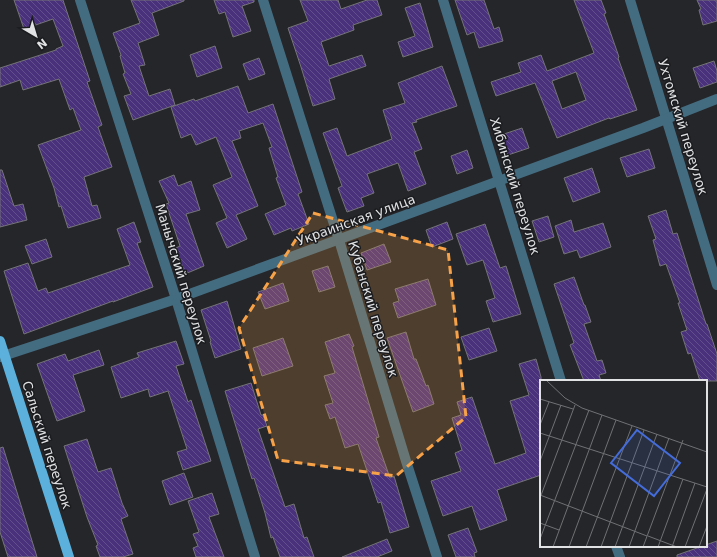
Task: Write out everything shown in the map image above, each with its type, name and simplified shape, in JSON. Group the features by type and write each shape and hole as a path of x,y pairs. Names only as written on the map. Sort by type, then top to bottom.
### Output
{"main road":[{"name":"Сальский переулок","path":"0,341 2,356 69,557"}],"street":[{"name":"Манычский переулок","path":"80,0 176,299 255,557"},
{"name":"Кубанский переулок","path":"262,0 339,240 403,453 437,557"},
{"name":"Хибинский переулок","path":"443,0 561,380"},
{"name":"Ухтомский переулок","path":"630,0 717,285"},
{"name":"Украинская улица","path":"2,356 176,299 667,120 717,99"},
{"path":"616,547 620,557"}],"highlighted area":[{"path":"313,213 448,250 466,417 396,476 278,460 239,328"}],"building":[{"path":"14,0 63,0 90,81 87,82 102,125 98,127 112,167 84,177 92,206 97,205 101,218 68,228 61,206 59,207 54,188 38,145 81,130 73,108 70,110 59,79 23,90 20,80 0,87 0,68 56,50 63,46 53,19 24,29"},
{"path":"131,0 184,0 152,13 159,35 138,43 145,65 139,66 149,96 170,89 175,105 133,120 124,96 131,94 123,74 125,73 121,55 113,33 140,23"},
{"path":"214,0 254,0 254,2 242,6 251,31 233,37 225,12 219,14"},
{"path":"300,0 338,0 341,9 367,0 377,0 382,15 353,25 354,30 321,42 329,66 362,55 366,66 329,79 335,99 313,106 288,28 308,21"},
{"path":"455,0 484,0 494,29 499,27 503,41 479,48 474,32 467,35"},
{"path":"574,0 601,0 606,13 604,14 619,57 618,58 637,110 610,119 609,118 557,138 535,83 496,96 491,82 521,72 518,63 541,55 547,71 594,53","holes":["576,72 586,100 562,109 552,81"]},
{"path":"697,0 717,0 717,21 703,25 699,10 701,9"},
{"path":"420,3 433,47 403,57 398,42 415,36 405,8"},
{"path":"215,46 222,68 197,77 190,55"},
{"path":"259,58 265,74 249,80 243,64"},
{"path":"714,61 717,71 717,82 700,88 693,68"},
{"path":"442,66 457,106 416,120 417,122 412,123 422,149 414,152 426,184 408,191 398,163 367,174 374,193 361,198 364,206 347,212 338,188 342,186 323,133 337,128 347,156 392,139 383,110 405,103 398,83"},
{"path":"238,86 248,113 273,104 302,192 298,194 309,224 292,231 291,228 274,235 265,214 286,205 276,178 278,177 269,148 272,147 263,123 239,131 241,138 232,141 258,206 236,215 247,239 227,248 216,223 227,218 213,185 232,177 216,137 196,145 191,134 181,138 171,107 194,99 195,101"},
{"path":"522,128 529,148 508,155 501,135"},
{"path":"649,149 655,168 627,177 620,158"},
{"path":"467,150 473,168 457,174 451,156"},
{"path":"592,168 600,192 573,202 564,178"},
{"path":"0,170 2,170 14,206 23,204 27,220 0,227"},
{"path":"174,175 178,186 191,181 200,210 186,214 204,266 185,274 176,248 180,246 166,204 169,203 159,181"},
{"path":"666,210 673,234 677,233 717,354 717,381 700,380 691,353 688,354 681,332 687,330 678,303 680,303 666,264 660,266 653,240 656,239 648,216"},
{"path":"548,216 554,237 539,242 532,221"},
{"path":"571,220 574,232 603,223 611,247 580,258 577,250 564,254 555,226"},
{"path":"134,222 141,242 137,243 153,287 24,334 4,271 28,263 38,291 46,288 48,293 130,265 117,229"},
{"path":"447,222 453,239 432,247 426,230"},
{"path":"485,224 500,268 506,266 521,314 493,322 486,301 495,298 483,260 467,265 456,234"},
{"path":"46,239 52,257 32,264 25,246"},
{"path":"384,244 391,262 367,270 361,253"},
{"path":"328,266 335,287 319,292 312,271"},
{"path":"574,277 591,322 584,324 597,361 602,360 606,373 599,375 601,380 584,380 570,345 574,343 554,284"},
{"path":"428,279 436,305 398,318 393,303 399,301 395,289"},
{"path":"283,283 289,301 265,309 258,292"},
{"path":"227,301 241,349 215,358 201,310"},
{"path":"489,328 497,351 469,360 461,337"},
{"path":"406,332 414,359 416,359 426,386 428,385 434,404 413,412 387,338"},
{"path":"349,334 354,346 352,347 379,437 376,438 390,478 394,476 409,527 390,533 381,502 378,503 358,444 345,448 335,417 330,419 325,405 333,403 324,376 335,373 325,342"},
{"path":"283,338 293,366 262,376 253,348"},
{"path":"176,341 184,364 176,366 188,402 191,400 211,461 183,470 177,452 187,449 168,391 150,397 148,389 121,398 111,367 139,357 137,353"},
{"path":"99,350 104,365 73,375 85,411 57,421 37,364 65,354 68,361"},
{"path":"536,359 541,377 540,475 497,490 507,520 480,530 472,506 443,516 431,481 461,471 455,453 462,450 452,418 461,415 457,402 472,397 495,464 526,453 510,401 529,395 519,364"},
{"path":"251,383 261,415 263,415 267,426 258,429 285,507 294,504 304,538 307,537 314,557 280,557 273,537 271,538 265,513 254,478 252,479 225,391"},
{"path":"87,439 98,472 111,468 122,503 128,516 121,519 133,554 123,557 100,557 96,546 98,545 87,517 64,446"},
{"path":"3,447 37,557 8,557 0,532 0,448"},
{"path":"184,473 193,497 170,505 162,481"},
{"path":"212,493 219,514 209,517 224,557 196,557 193,548 198,546 193,534 199,532 188,501"},
{"path":"468,528 477,552 474,553 475,557 456,557 448,535"},
{"path":"387,539 392,551 377,557 342,557"},
{"path":"717,541 717,557 677,557 677,555 700,547 707,547 707,544"}]}
